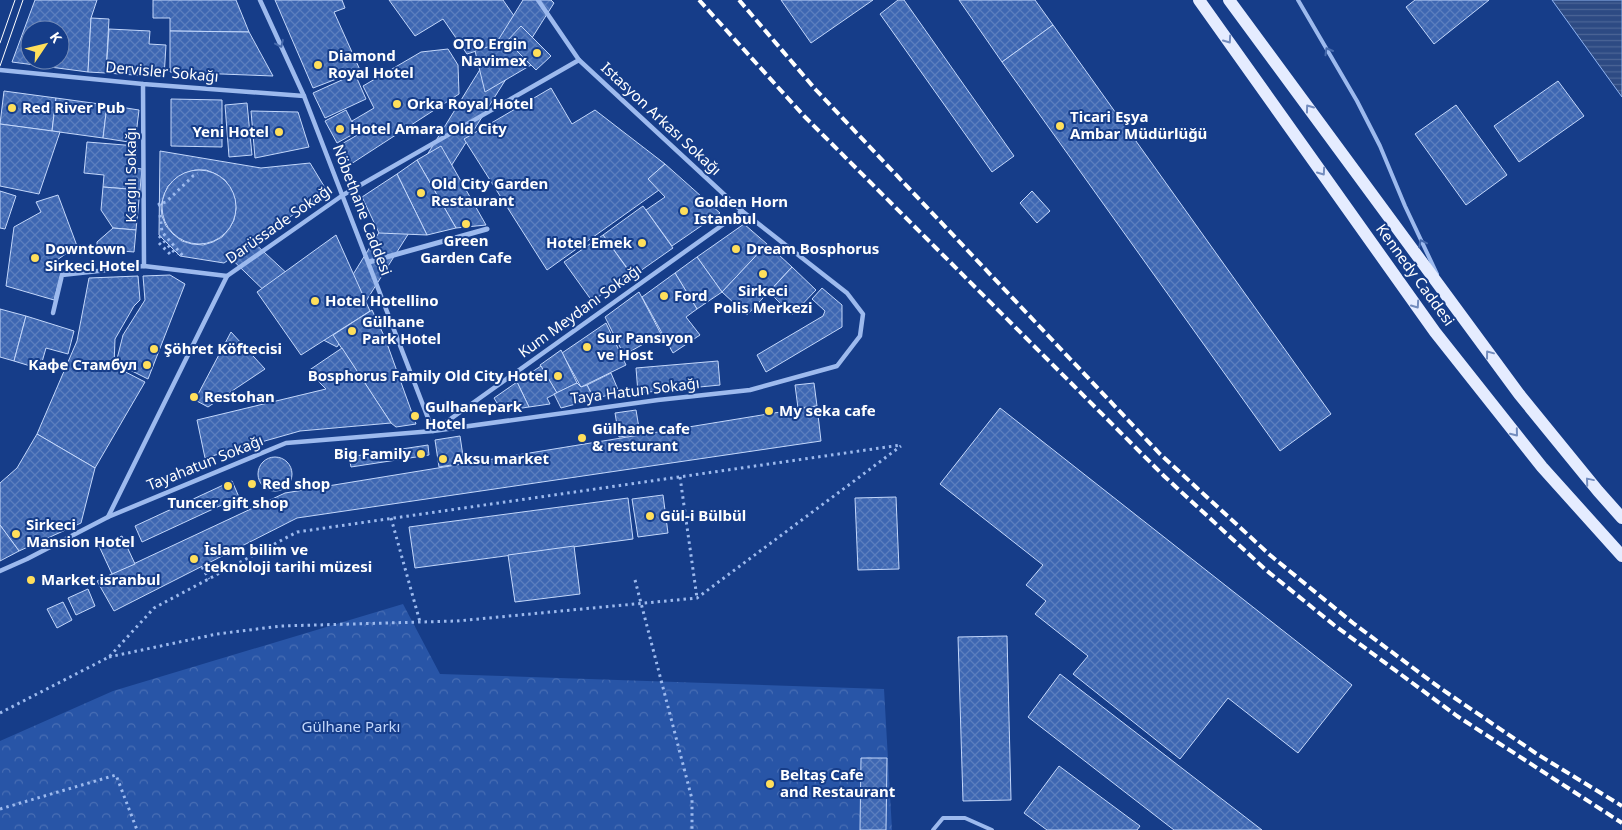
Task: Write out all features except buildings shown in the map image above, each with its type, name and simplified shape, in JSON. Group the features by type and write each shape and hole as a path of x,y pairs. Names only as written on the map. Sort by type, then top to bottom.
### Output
{"main road":[{"name":"Kennedy Caddesi","path":"1199,0 1435,332 1542,467 1622,556"},
{"name":"Kennedy Caddesi","path":"1229,0 1451,303 1558,443 1622,518"}],"street":[{"name":"Nöbethane Caddesi","path":"260,0 304,96 434,431"},
{"name":"Istasyon Arkası Sokağı","path":"538,0 579,60 742,211 846,293 863,314 860,336 838,366"},
{"name":"Darüssade Sokağı","path":"108,517 227,276 343,195 579,60"},
{"name":"Dervisler Sokağı","path":"0,70 143,84 304,96"},
{"name":"Kargılı Sokağı","path":"143,84 144,266"},
{"name":"Kum Meydanı Sokağı","path":"434,431 742,211"},
{"path":"369,262 487,229"},
{"path":"53,313 62,275 144,266 227,276"},
{"name":"Taya Hatun Sokağı","path":"434,431 658,400 750,390 838,366"},
{"name":"Tayahatun Sokağı","path":"0,571 108,517 286,443 434,431"}],"lane":[{"path":"1298,0 1357,101 1380,146 1404,206 1451,303"},
{"path":"934,830 944,818 965,818 992,830"}],"path":[{"path":"158,234 182,258 182,254 162,232 159,204 166,202 193,176 198,174"},
{"path":"154,238 186,272"},
{"path":"0,713 109,657 217,634 281,626 457,621 697,598 901,445 297,532 154,608 109,657"},
{"path":"680,477 697,598"},
{"path":"391,518 420,622"},
{"path":"202,567 209,579"},
{"path":"636,580 692,799 692,830"},
{"path":"0,809 116,775 137,830"}],"green space":[{"name":"Gülhane Parkı","path":"403,604 440,674 884,689 892,830 0,830 0,741 113,691"}],"shaded area":[{"path":"1552,0 1622,0 1622,97"}],"tram line":[{"path":"0,43 15,0"},
{"path":"0,66 23,0"}],"railway":[{"path":"699,0 804,116 1164,476 1266,570 1334,625 1457,716 1622,823"},
{"path":"739,0 816,90 1160,454 1270,555 1353,623 1440,688 1537,754 1622,806"}],"place":[{"name":"OTO Ergin Navimex","path":"537,53"},
{"name":"Diamond Royal Hotel","path":"318,65"},
{"name":"Orka Royal Hotel","path":"397,104"},
{"name":"Red River Pub","path":"12,108"},
{"name":"Ticari Eşya Ambar Müdürlüğü","path":"1060,126"},
{"name":"Hotel Amara Old City","path":"340,129"},
{"name":"Yeni Hotel","path":"279,132"},
{"name":"Old City Garden Restaurant","path":"421,193"},
{"name":"Golden Horn Istanbul","path":"684,211"},
{"name":"Green Garden Cafe","path":"466,224"},
{"name":"Hotel Emek","path":"642,243"},
{"name":"Dream Bosphorus","path":"736,249"},
{"name":"Downtown Sirkeci Hotel","path":"35,258"},
{"name":"Sirkeci Polis Merkezi","path":"763,274"},
{"name":"Ford","path":"664,296"},
{"name":"Hotel Hotellino","path":"315,301"},
{"name":"Gülhane Park Hotel","path":"352,331"},
{"name":"Sur Pansıyon ve Host","path":"587,347"},
{"name":"Şöhret Köftecisi","path":"154,349"},
{"name":"Кафе Стамбул","path":"147,365"},
{"name":"Bosphorus Family Old City Hotel","path":"558,376"},
{"name":"Restohan","path":"194,397"},
{"name":"My seka cafe","path":"769,411"},
{"name":"Gulhanepark Hotel","path":"415,416"},
{"name":"Gülhane cafe & resturant","path":"582,438"},
{"name":"Big Family","path":"421,454"},
{"name":"Aksu market","path":"443,459"},
{"name":"Red shop","path":"252,484"},
{"name":"Tuncer gift shop","path":"228,486"},
{"name":"Gül-i Bülbül","path":"650,516"},
{"name":"Sirkeci Mansion Hotel","path":"16,534"},
{"name":"İslam bilim ve teknoloji tarihi müzesi","path":"194,559"},
{"name":"Market isranbul","path":"31,580"},
{"name":"Beltaş Cafe and Restaurant","path":"770,784"}]}
